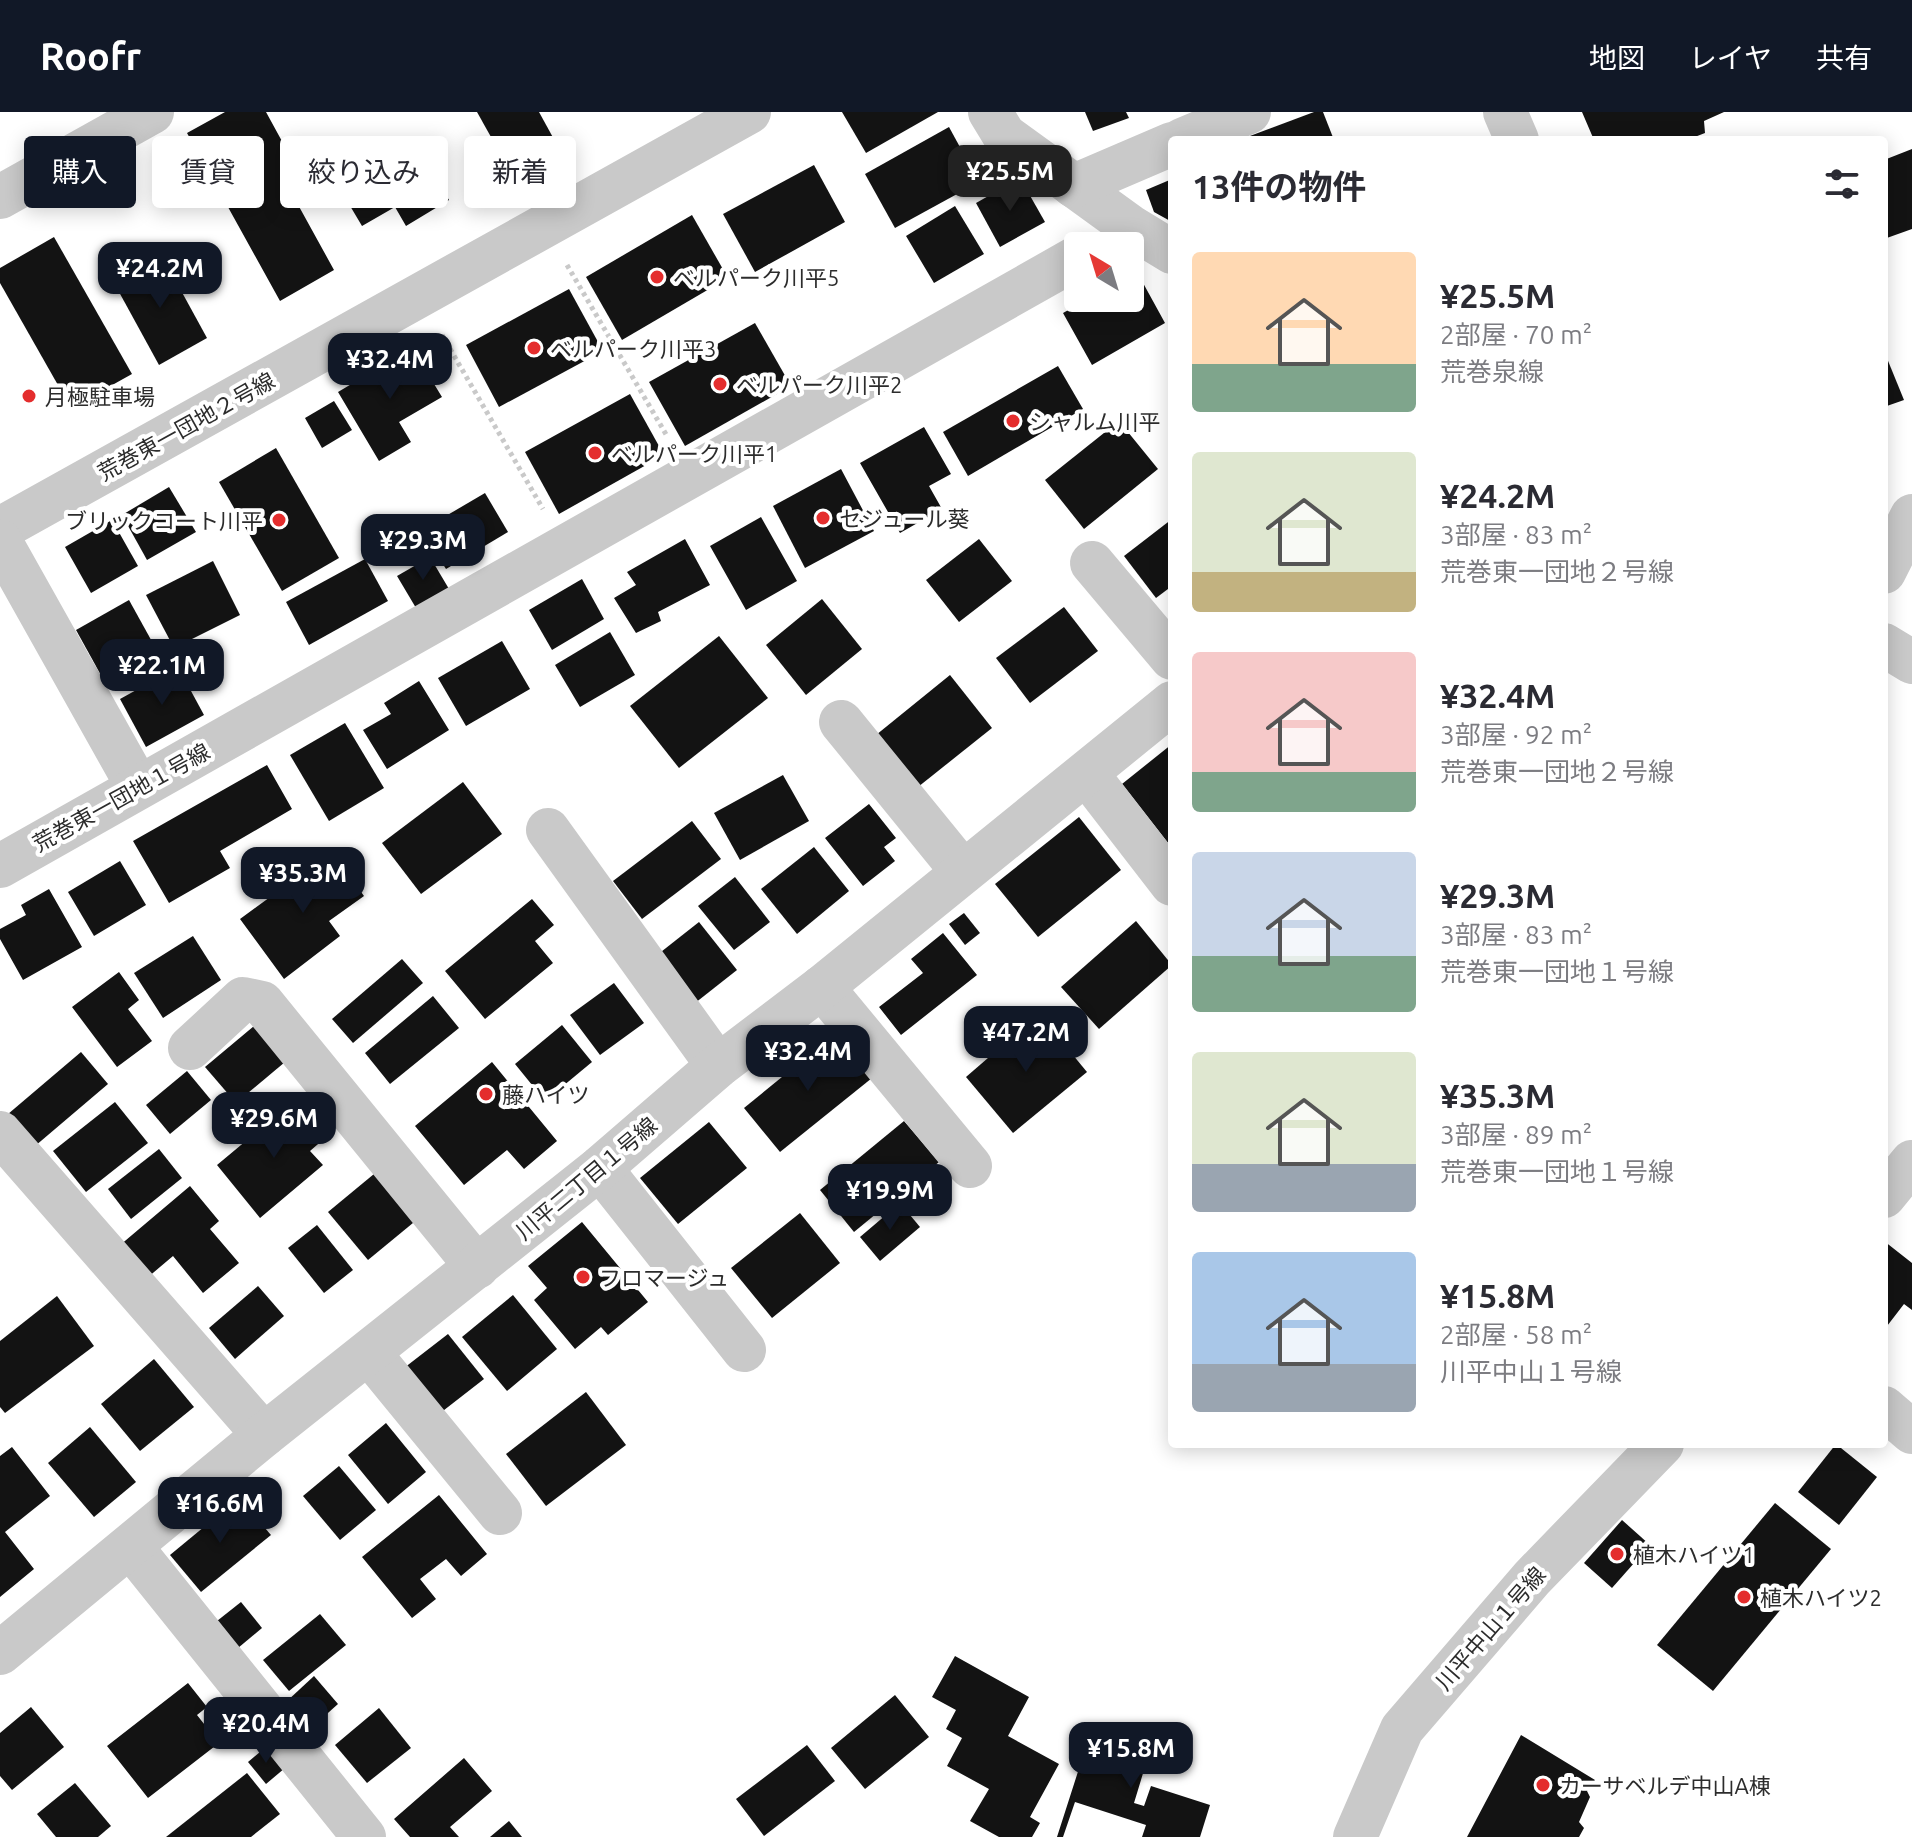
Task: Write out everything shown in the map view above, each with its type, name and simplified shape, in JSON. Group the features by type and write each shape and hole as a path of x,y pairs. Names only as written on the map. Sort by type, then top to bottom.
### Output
{"street":[{"path":"0,197 152,112"},
{"name":"荒巻東一団地２号線","path":"0,529 749,112"},
{"path":"990,112 1004,135 1074,186 1111,232"},
{"path":"1192,136 1249,112"},
{"path":"1505,112 1515,136"},
{"path":"1074,186 1168,146"},
{"path":"1144,244 1168,251"},
{"name":"荒巻東一団地１号線","path":"0,866 1064,265"},
{"path":"1888,564 1912,516"},
{"path":"0,541 138,787"},
{"path":"1092,563 1168,653"},
{"path":"1888,647 1912,662"},
{"name":"川平二丁目１号線","path":"3,1646 131,1547 264,1435 600,1168 718,1066 822,987 1168,706"},
{"path":"841,722 963,872"},
{"path":"1087,774 1168,879"},
{"path":"548,830 718,1066"},
{"path":"822,987 970,1166"},
{"path":"190,1048 243,999 262,1003 477,1267"},
{"path":"0,1133 264,1435"},
{"path":"1888,1191 1912,1162"},
{"path":"600,1168 744,1350"},
{"path":"369,1353 500,1513"},
{"path":"1888,1411 1912,1432"},
{"name":"川平中山１号線","path":"1355,1837 1402,1729 1532,1578 1658,1448"},
{"path":"131,1547 364,1837"}],"path":[{"path":"544,226 690,476"},
{"path":"419,296 565,547"}],"building":[{"path":"225,112 266,112 280,138 280,208 300,208 334,270 280,301 229,208 264,208 264,136 189,136 187,133"},
{"path":"477,112 539,112 552,136 490,136"},
{"path":"842,112 938,112 866,153"},
{"path":"1085,112 1126,112 1129,118 1093,131"},
{"path":"1314,112 1323,112 1332,136 1250,136"},
{"path":"1582,112 1724,112 1704,121 1705,133 1697,136 1592,136"},
{"path":"949,127 979,182 895,228 865,174"},
{"path":"1912,149 1912,229 1888,238 1888,158"},
{"path":"814,165 845,222 755,272 723,214"},
{"path":"1020,178 1045,222 1000,247 976,203"},
{"path":"1168,181 1168,220 1154,212 1146,190"},
{"path":"955,206 984,254 934,283 906,236"},
{"path":"351,208 393,208 362,226"},
{"path":"396,208 436,208 406,226"},
{"name":"ベルパーク川平5","path":"692,215 728,278 622,340 586,277"},
{"path":"54,237 132,374 71,408 0,283 0,268"},
{"path":"161,254 207,338 159,365 113,281"},
{"path":"1144,285 1165,323 1092,365 1063,313 1144,312"},
{"name":"ベルパーク川平3","path":"569,289 603,351 499,407 466,345"},
{"name":"ベルパーク川平2","path":"755,323 791,386 685,446 649,382"},
{"path":"412,348 442,397 399,422 411,442 379,461 338,392"},
{"path":"1888,361 1904,400 1888,406"},
{"name":"シャルム川平","path":"1058,366 1083,409 968,476 943,432"},
{"name":"ベルパーク川平1","path":"630,394 664,455 559,514 525,452"},
{"path":"334,401 352,430 322,448 305,418"},
{"path":"1119,421 1158,469 1084,529 1045,480"},
{"path":"924,427 951,474 929,486 942,509 900,533 860,463"},
{"name":"ブリックコート川平","path":"276,448 339,558 282,591 219,482"},
{"name":"セジュール葵","path":"841,469 874,531 805,568 773,506"},
{"path":"169,487 196,532 147,560 122,515"},
{"path":"485,493 508,532 446,569 422,530"},
{"path":"761,517 797,581 746,610 710,546"},
{"path":"112,520 138,566 91,593 65,547"},
{"path":"1168,522 1168,589 1156,598 1124,556"},
{"path":"685,539 710,585 658,612 661,621 636,633 614,598 636,585 627,572"},
{"path":"979,539 1012,581 959,622 926,580"},
{"path":"430,557 449,589 416,608 397,576"},
{"path":"365,559 388,601 309,645 286,602"},
{"path":"213,561 240,615 174,648 146,595"},
{"path":"582,579 604,619 552,650 529,610"},
{"path":"822,599 862,649 806,695 766,645"},
{"path":"129,600 155,647 102,677 76,630"},
{"path":"1064,607 1098,651 1030,703 996,658"},
{"path":"610,632 635,675 580,707 555,665"},
{"path":"719,636 768,698 679,768 630,706"},
{"path":"502,641 530,689 466,726 438,678"},
{"path":"178,667 204,715 146,747 120,699"},
{"path":"950,675 992,728 918,787 876,735"},
{"path":"419,681 449,730 387,769 363,730 391,714 384,703"},
{"path":"345,723 384,788 329,821 290,755"},
{"path":"1168,747 1168,843 1122,784"},
{"path":"267,765 292,809 220,851 230,868 169,903 133,841"},
{"path":"783,775 809,821 740,860 714,813"},
{"path":"463,782 502,834 421,894 382,843"},
{"path":"869,804 896,838 884,847 895,861 863,886 825,838"},
{"path":"1079,817 1121,870 1038,937 995,884"},
{"path":"692,821 721,859 642,919 613,881"},
{"path":"814,847 849,891 797,934 761,889"},
{"path":"332,852 364,896 329,921 340,936 284,979 240,919"},
{"path":"120,861 146,905 94,936 68,892"},
{"path":"735,877 770,922 734,950 698,906"},
{"path":"49,889 82,947 23,980 0,939 0,929 26,915 21,905"},
{"path":"532,899 554,925 535,941 553,963 485,1019 445,971"},
{"path":"964,913 980,933 965,945 949,924"},
{"path":"1136,921 1168,960 1168,969 1099,1029 1061,987"},
{"path":"699,922 737,970 690,1007 652,959"},
{"path":"943,933 977,975 901,1035 879,1007 923,973 911,959"},
{"path":"193,936 221,980 163,1018 134,973"},
{"path":"402,959 423,983 353,1043 332,1019"},
{"path":"119,972 139,1000 128,1009 152,1041 117,1067 72,1007"},
{"path":"614,983 644,1023 600,1055 570,1015"},
{"path":"433,996 459,1028 390,1084 365,1053"},
{"path":"1039,1014 1087,1072 1013,1133 966,1077"},
{"path":"562,1025 592,1062 545,1101 515,1064"},
{"path":"254,1026 285,1062 236,1103 205,1067"},
{"path":"836,1033 872,1078 780,1152 744,1108"},
{"path":"81,1052 108,1084 28,1152 1,1120"},
{"name":"藤ハイツ","path":"492,1062 557,1141 524,1169 507,1150 464,1185 415,1126"},
{"path":"187,1071 211,1100 170,1134 146,1105"},
{"path":"294,1101 325,1138 310,1151 323,1165 260,1218 217,1165"},
{"path":"115,1102 148,1143 86,1192 53,1151"},
{"path":"904,1121 939,1162 854,1232 820,1190"},
{"path":"709,1122 747,1168 678,1224 640,1178"},
{"path":"159,1149 182,1178 131,1219 108,1189"},
{"path":"380,1169 419,1218 368,1260 328,1212"},
{"path":"190,1186 219,1221 210,1229 239,1263 203,1293 173,1256 147,1278 119,1246"},
{"path":"900,1203 920,1227 880,1261 860,1237"},
{"path":"800,1213 840,1263 772,1318 731,1268"},
{"name":"フロマージュ","path":"582,1222 648,1302 608,1335 601,1327 575,1349 534,1300 547,1288 528,1266"},
{"path":"317,1225 353,1270 324,1293 288,1248"},
{"path":"1888,1244 1912,1263 1912,1310 1904,1304 1888,1325"},
{"path":"258,1286 284,1316 235,1359 209,1328"},
{"path":"513,1295 557,1349 507,1391 462,1337"},
{"path":"57,1296 94,1346 5,1413 0,1407 0,1341"},
{"path":"448,1334 484,1379 439,1414 404,1368"},
{"path":"154,1359 194,1407 140,1451 101,1404"},
{"path":"586,1392 626,1445 546,1506 506,1454"},
{"path":"386,1423 426,1472 388,1504 348,1455"},
{"path":"90,1427 136,1482 94,1517 48,1463"},
{"path":"12,1447 50,1496 5,1532 34,1569 0,1597 0,1456"},
{"path":"1833,1448 1841,1448 1877,1477 1839,1525 1798,1492"},
{"path":"339,1466 376,1510 340,1540 303,1496"},
{"path":"439,1495 487,1554 461,1576 446,1559 420,1579 436,1599 412,1618 362,1557"},
{"path":"239,1498 271,1535 201,1592 170,1555"},
{"name":"植木ハイツ2","path":"1775,1503 1831,1549 1713,1691 1657,1645"},
{"name":"植木ハイツ1","path":"1622,1520 1650,1545 1612,1588 1584,1563"},
{"path":"241,1602 262,1628 238,1648 217,1621"},
{"path":"320,1614 346,1645 289,1691 263,1660"},
{"path":"955,1656 1029,1697 1008,1736 1059,1764 1030,1817 1040,1823 1032,1837 999,1837 970,1821 989,1789 947,1766 962,1738 946,1729 956,1710 932,1697"},
{"path":"314,1676 338,1704 310,1729 286,1702"},
{"path":"188,1683 207,1707 197,1715 219,1743 148,1798 107,1746"},
{"path":"895,1695 929,1737 865,1789 831,1748"},
{"path":"31,1707 64,1747 12,1790 0,1776 0,1733"},
{"path":"379,1708 411,1748 367,1783 335,1745"},
{"path":"1092,1728 1151,1747 1134,1803 1144,1806 1151,1786 1210,1805 1200,1837 1142,1837 1146,1825 1075,1802 1063,1837 1057,1837"},
{"name":"カーサベルデ中山A棟","path":"1521,1735 1595,1780 1587,1791 1590,1797 1579,1822 1584,1828 1579,1837 1467,1837"},
{"path":"807,1745 835,1781 764,1836 736,1799"},
{"path":"267,1746 285,1768 266,1784 248,1762"},
{"path":"464,1758 492,1791 450,1827 459,1837 410,1837 394,1819"},
{"path":"247,1773 280,1814 251,1837 166,1837"},
{"path":"75,1783 111,1826 98,1837 56,1837 37,1814"},
{"path":"509,1821 522,1837 490,1837"}],"place":[{"name":"ベルパーク川平5","path":"657,277"},
{"name":"ベルパーク川平3","path":"534,348"},
{"name":"ベルパーク川平2","path":"720,384"},
{"name":"月極駐車場","path":"29,396"},
{"name":"シャルム川平","path":"1013,421"},
{"name":"ベルパーク川平1","path":"595,453"},
{"name":"セジュール葵","path":"823,518"},
{"name":"ブリックコート川平","path":"279,520"},
{"name":"藤ハイツ","path":"486,1094"},
{"name":"フロマージュ","path":"583,1277"},
{"name":"植木ハイツ1","path":"1617,1554"},
{"name":"植木ハイツ2","path":"1744,1597"},
{"name":"カーサベルデ中山A棟","path":"1543,1785"}]}
